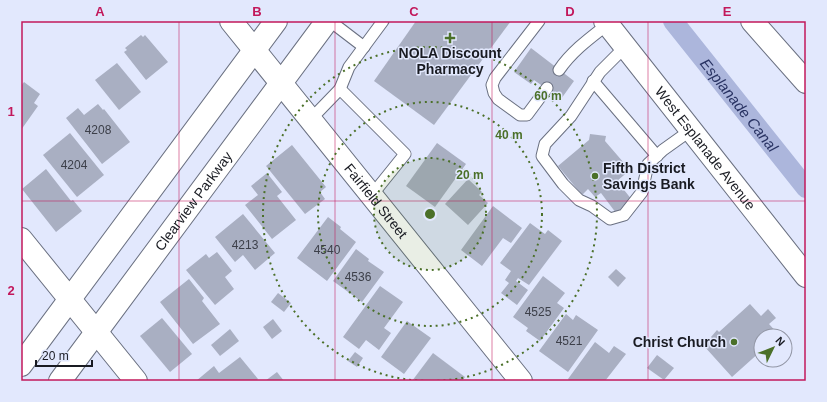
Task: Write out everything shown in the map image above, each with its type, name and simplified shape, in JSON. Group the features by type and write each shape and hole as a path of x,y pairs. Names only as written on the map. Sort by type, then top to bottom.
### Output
{"main road":[{"name":"Fairfield Street","path":"231,21 521,381"},
{"path":"21,365 276,21"},
{"name":"Clearview Parkway","path":"60,381 281,82 328,21"},
{"path":"752,21 806,82"},
{"name":"West Esplanade Avenue","path":"606,23 806,276"},
{"path":"21,239 136,381"}],"lane":[{"path":"328,21 364,47"},
{"path":"310,119 340,89 349,67 383,21"},
{"path":"539,21 495,78 492,85 498,99 520,115 527,115 547,88"},
{"path":"559,70 567,59 606,23"},
{"path":"625,47 600,72 571,116 545,144 542,156 563,184 579,200 592,206 610,219 624,215 642,192 648,164 691,130"},
{"path":"593,81 657,156"},
{"path":"340,89 405,154 372,195"}],"building":[{"path":"416,21 511,21 434,125 374,81"},
{"path":"141,35 143,37 145,35 168,62 146,80 124,52 127,50 125,48"},
{"path":"531,48 574,81 561,99 534,80 531,84 514,72"},
{"path":"117,63 141,92 119,110 95,80"},
{"path":"24,82 40,94 34,103 38,106 21,130 21,86"},
{"path":"98,104 103,110 104,109 130,142 102,164 66,118 78,108 84,115"},
{"path":"70,133 104,175 77,197 43,155"},
{"name":"Fifth District Savings Bank","path":"590,134 606,136 605,141 630,170 617,181 632,200 616,213 601,193 595,197 588,189 582,195 558,166 589,140"},
{"path":"437,143 466,164 435,207 406,186"},
{"path":"292,145 326,187 320,192 325,199 305,214 266,166"},
{"path":"46,169 71,201 73,200 82,211 56,232 22,189"},
{"path":"267,173 282,192 277,196 296,220 272,239 245,205 258,195 251,186"},
{"path":"468,179 482,192 479,195 488,203 468,225 445,204"},
{"path":"493,206 522,228 511,243 503,238 482,266 461,250"},
{"path":"243,214 275,253 255,270 243,255 235,262 215,237"},
{"path":"328,217 356,242 327,281 297,258"},
{"path":"530,223 545,234 548,230 562,241 529,285 518,278 516,281 528,290 517,305 501,293 509,283 505,280 511,271 500,263"},
{"path":"356,249 369,259 368,261 384,272 362,302 333,281"},
{"path":"217,252 232,271 225,277 234,289 215,305 186,270 206,254 209,258"},
{"path":"616,269 626,278 618,287 608,277"},
{"path":"543,276 565,293 557,303 564,308 540,341 526,331 528,328 513,317"},
{"path":"189,279 204,298 202,301 220,324 193,344 160,302"},
{"path":"380,286 403,302 384,328 391,333 379,350 366,340 359,349 343,337"},
{"path":"278,293 291,303 284,312 271,302"},
{"name":"Christ Church","path":"750,304 761,316 768,309 776,318 769,324 773,328 753,328 753,358 732,377 704,346 717,330 719,332"},
{"path":"566,314 573,320 576,315 598,330 568,372 539,351"},
{"path":"162,318 192,354 170,372 140,336"},
{"path":"273,319 282,331 272,339 263,327"},
{"path":"407,321 431,338 404,374 381,357"},
{"path":"230,329 239,341 220,356 211,345"},
{"path":"595,342 609,353 614,346 626,354 605,381 570,381 568,379"},
{"path":"355,352 363,358 357,367 348,361"},
{"path":"433,353 465,377 462,381 412,381"},
{"path":"657,355 674,368 664,380 647,368"},
{"path":"240,357 258,379 256,381 196,381 214,366 219,373"},
{"path":"277,372 284,381 265,381"}],"waterway":[{"name":"Esplanade Canal","path":"673,21 806,188"}],"place":[{"name":"NOLA Discount Pharmacy","path":"450,38"},
{"name":"Fifth District Savings Bank","path":"595,176"},
{"name":"Christ Church","path":"734,342"}]}
